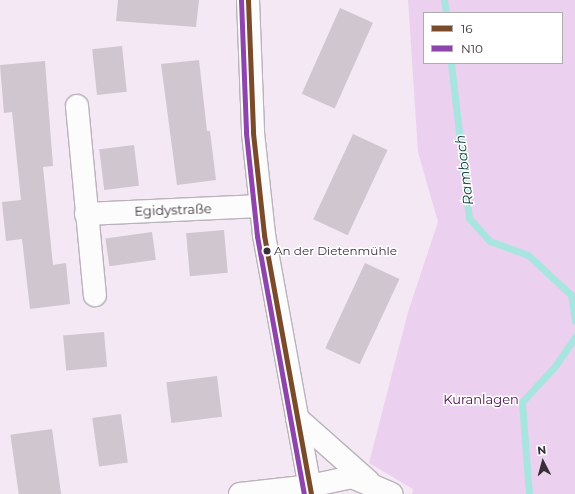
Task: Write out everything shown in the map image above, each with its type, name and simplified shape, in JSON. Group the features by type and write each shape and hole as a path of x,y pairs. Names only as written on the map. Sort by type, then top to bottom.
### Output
{"street":[{"path":"248,0 253,133 260,206 311,490"},
{"path":"77,106 86,214 95,295"},
{"name":"Egidystraße","path":"86,214 260,206"},
{"path":"297,418 382,489"},
{"path":"240,494 311,490 382,489"}],"green space":[{"name":"Kuranlagen","path":"408,0 575,0 575,494 412,494 413,489 369,463 408,312 438,222 418,152"}],"building":[{"path":"118,0 199,0 196,27 116,21"},
{"path":"340,8 373,23 335,109 302,94"},
{"path":"122,46 127,92 97,95 92,49"},
{"path":"199,60 207,131 210,131 216,180 177,185 161,64"},
{"path":"45,61 53,166 43,167 53,265 66,263 70,304 30,309 22,239 6,241 2,202 21,200 12,112 4,113 0,65"},
{"path":"353,134 387,150 348,235 313,219"},
{"path":"134,145 139,186 104,190 99,149"},
{"path":"224,230 228,273 190,276 186,233"},
{"path":"152,232 156,260 109,266 105,239"},
{"path":"365,263 399,279 360,364 325,348"},
{"path":"104,332 107,367 66,370 63,336"},
{"path":"217,376 222,417 171,423 166,382"},
{"path":"121,414 128,463 99,467 92,418"},
{"path":"52,429 61,494 19,494 10,435"}],"waterway":[{"name":"Rambach","path":"444,0 446,12"},
{"name":"Rambach","path":"451,64 469,218 490,241 528,255 571,295 575,321"},
{"name":"Rambach","path":"529,494 522,402 556,365 575,337"}],"transit line":[{"name":"N10","path":"241,0 246,133 257,236 304,494"},
{"name":"16","path":"248,0 253,133 264,235 311,494"}],"place":[{"name":"An der Dietenmühle","path":"267,251"}]}
